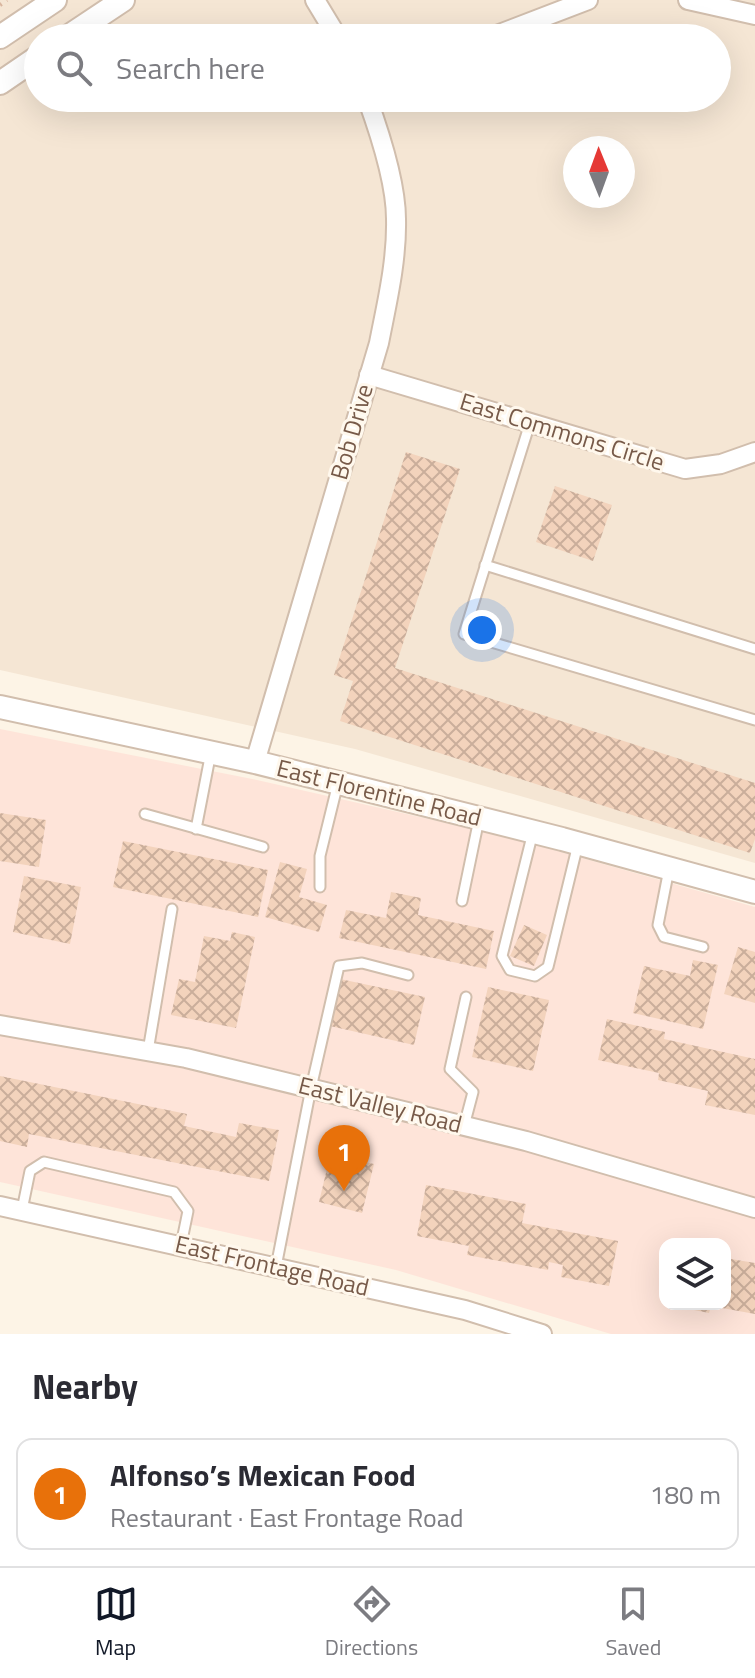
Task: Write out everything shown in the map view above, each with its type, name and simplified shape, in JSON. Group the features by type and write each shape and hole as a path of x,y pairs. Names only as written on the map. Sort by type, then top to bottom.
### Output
{"street":[{"path":"0,37 55,0"},
{"path":"87,24 123,0"},
{"path":"315,0 330,24"},
{"path":"525,24 588,0"},
{"path":"688,0 755,15"},
{"path":"0,83 24,67"},
{"name":"Bob Drive","path":"255,762 369,375 392,278 397,217 382,140 372,112"},
{"name":"East Commons Circle","path":"369,375 685,469 721,464 755,452"},
{"name":"East Florentine Road","path":"0,707 255,762 755,892"},
{"name":"East Valley Road","path":"0,1025 148,1051 311,1088 526,1141 755,1208"},
{"name":"East Frontage Road","path":"0,1206 465,1310 542,1334"}],"lane":[{"path":"530,423 464,634 755,720"},
{"path":"485,565 755,649"},
{"path":"196,829 211,752"},
{"path":"320,887 320,856 338,783"},
{"path":"145,814 263,847"},
{"path":"462,901 479,819"},
{"path":"533,832 502,956 510,970 535,976 548,967 578,844"},
{"path":"669,869 658,925 664,937 703,947"},
{"path":"148,1051 172,909"},
{"path":"276,1267 311,1088 339,966 362,963 408,975"},
{"path":"464,1126 473,1092 450,1069 466,997"},
{"path":"22,1210 30,1171 44,1162 174,1192 188,1211 181,1245"}],"path":[{"path":"0,5 7,0"}],"shaded area":[{"path":"0,0 755,0 755,863 355,749 0,670"},
{"path":"0,729 257,780 512,838 755,907 755,1334 611,1334 396,1270 0,1182"}],"building":[{"path":"406,452 460,469 395,668 755,783 755,839 750,853 340,721 353,681 334,675"},
{"path":"555,486 612,505 593,561 536,542"},
{"path":"0,813 46,820 39,867 0,861"},
{"path":"123,841 268,870 258,917 113,887"},
{"path":"280,862 307,869 299,897 327,905 319,932 265,917"},
{"path":"24,876 81,887 70,944 13,932"},
{"path":"391,892 421,898 418,915 494,931 486,969 339,938 346,910 386,918"},
{"path":"524,925 547,935 534,966 510,956"},
{"path":"232,932 255,937 236,1028 171,1015 179,979 195,982 204,936 230,941"},
{"path":"738,947 755,952 755,1003 724,994"},
{"path":"693,960 718,965 703,1029 633,1013 644,966 690,976"},
{"path":"340,979 425,997 414,1045 330,1026"},
{"path":"488,987 549,1000 533,1071 472,1057"},
{"path":"607,1019 665,1032 664,1039 755,1059 755,1115 705,1105 708,1091 658,1080 659,1073 598,1060"},
{"path":"0,1076 187,1114 184,1126 236,1137 239,1123 279,1130 269,1181 29,1134 27,1147 0,1141"},
{"path":"347,1138 360,1141 356,1160 374,1164 362,1213 319,1202 331,1152 342,1155"},
{"path":"426,1185 526,1204 522,1223 618,1241 609,1286 561,1277 563,1265 549,1262 548,1270 467,1255 469,1246 417,1236"},
{"path":"731,1259 755,1263 755,1314 731,1310"}],"place":[{"name":"Alfonso’s Mexican Food","path":"344,1191"}]}
